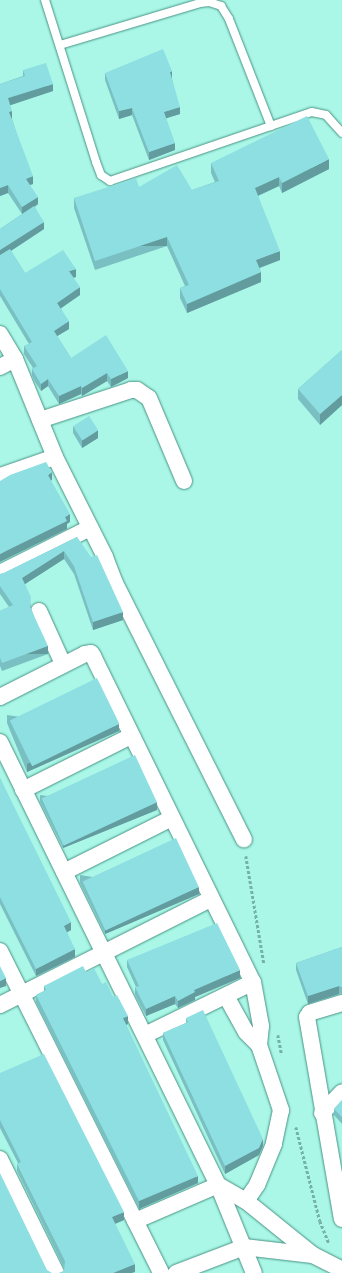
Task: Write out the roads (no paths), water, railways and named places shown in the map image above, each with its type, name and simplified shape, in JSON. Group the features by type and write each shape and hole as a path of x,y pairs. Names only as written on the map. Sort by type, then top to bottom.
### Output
{"street":[{"path":"0,334 15,359 55,457 90,528 114,583 244,839"},
{"path":"0,367 15,359"},
{"path":"40,420 131,390 137,390 149,398 184,480"},
{"path":"0,476 55,457"},
{"path":"0,573 90,528"},
{"path":"39,611 63,664"},
{"path":"0,697 63,664 88,653 92,654 253,982 261,1026 259,1044 281,1110 274,1144 257,1185 246,1201"},
{"path":"23,790 131,736"},
{"path":"0,742 218,1185 254,1273"},
{"path":"64,872 172,818"},
{"path":"0,1005 211,899"},
{"path":"0,951 161,1273"},
{"path":"145,1035 253,982"},
{"path":"226,996 246,1032 259,1044"},
{"path":"341,1211 322,1113 307,1015 342,1003"},
{"path":"322,1113 342,1092"},
{"path":"0,1159 56,1273"},
{"path":"135,1221 218,1185"},
{"path":"218,1185 246,1201 313,1255 342,1270"},
{"path":"176,1273 244,1247 313,1255"}],"lane":[{"path":"45,0 96,162 101,175 110,181 305,114 320,113 331,119 342,133"},
{"path":"60,45 200,1 210,2 221,6 230,19 271,126"}]}
